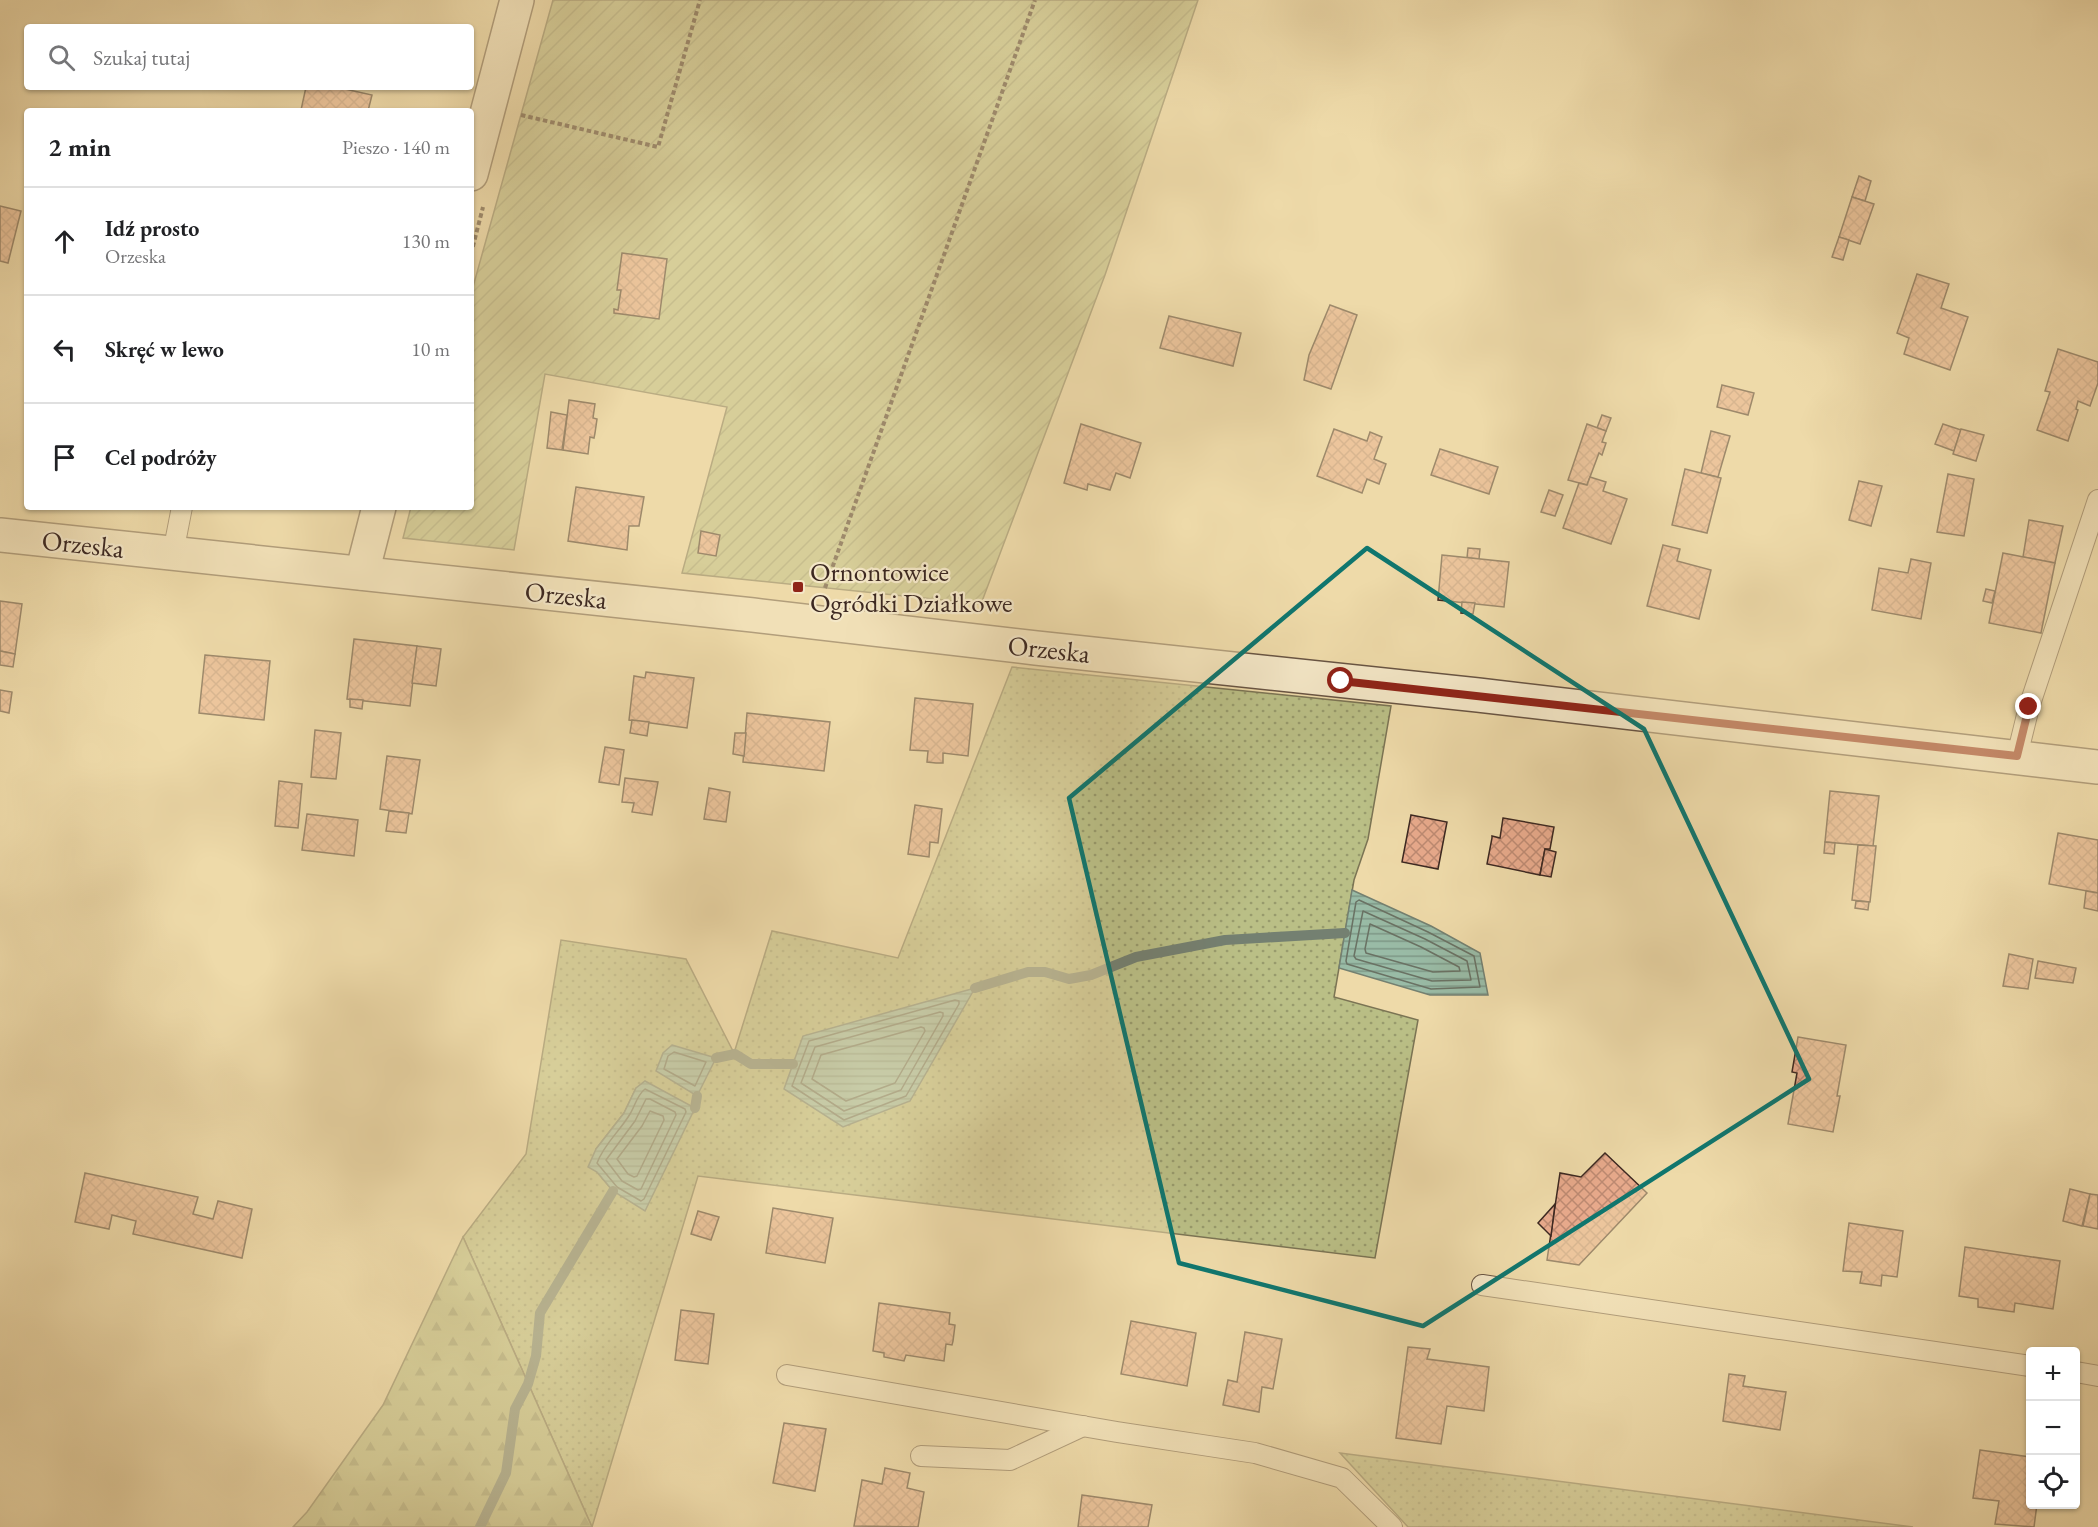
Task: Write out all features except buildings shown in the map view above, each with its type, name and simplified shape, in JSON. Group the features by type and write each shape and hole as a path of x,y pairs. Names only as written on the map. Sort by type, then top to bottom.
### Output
{"street":[{"path":"474,163 517,0"},
{"path":"362,573 379,510"},
{"name":"Orzeska","path":"0,535 812,622 2017,756 2098,767"}],"lane":[{"path":"2017,756 2029,707 2098,500"},
{"path":"174,553 181,510"},
{"path":"1482,1285 2026,1365"},
{"path":"2080,1373 2098,1376"},
{"path":"787,1374 1256,1454 1342,1478 1392,1527"},
{"path":"921,1456 1010,1460 1083,1426"}],"path":[{"path":"489,107 658,147 700,0"},
{"path":"812,622 1035,0"}],"highlighted area":[{"path":"1367,548 1644,729 1809,1079 1423,1326 1179,1263 1069,798"}],"green space":[{"path":"553,0 1198,0 1105,275 981,604 682,573 727,407 545,374 514,550 403,538 410,510 474,510 474,283"},
{"path":"1012,667 1391,706 1368,839 1354,880 1334,997 1418,1020 1375,1258 698,1176 592,1527 463,1237 526,1154 561,940 686,959 734,1053 772,931 898,958","holes":["636,1088 613,1191 597,1172 596,1149 624,1113"]},
{"path":"463,1237 592,1527 293,1527 307,1512 383,1405"},
{"path":"1340,1453 1913,1527 1408,1527"}],"water":[{"path":"1352,890 1431,926 1480,953 1488,995 1430,995 1339,968"},
{"path":"975,988 910,1101 843,1127 784,1089 803,1036"},
{"path":"672,1045 716,1058 697,1096 656,1071 663,1053"},
{"path":"645,1081 695,1108 645,1211 613,1191 597,1172 588,1167 596,1149 624,1113 636,1088"}],"waterway":[{"path":"975,988 1028,972 1045,972 1069,979 1091,975 1136,957 1225,940 1345,933"},
{"path":"716,1058 735,1054 751,1064 793,1064"},
{"path":"695,1108 697,1096"},
{"path":"480,1527 506,1473 515,1409 528,1384 536,1356 540,1313 613,1191"}],"place":[{"name":"Ornontowice Ogródki Działkowe","path":"798,587"}],"route":[{"path":"1341,681 2017,756 2029,707"}]}
